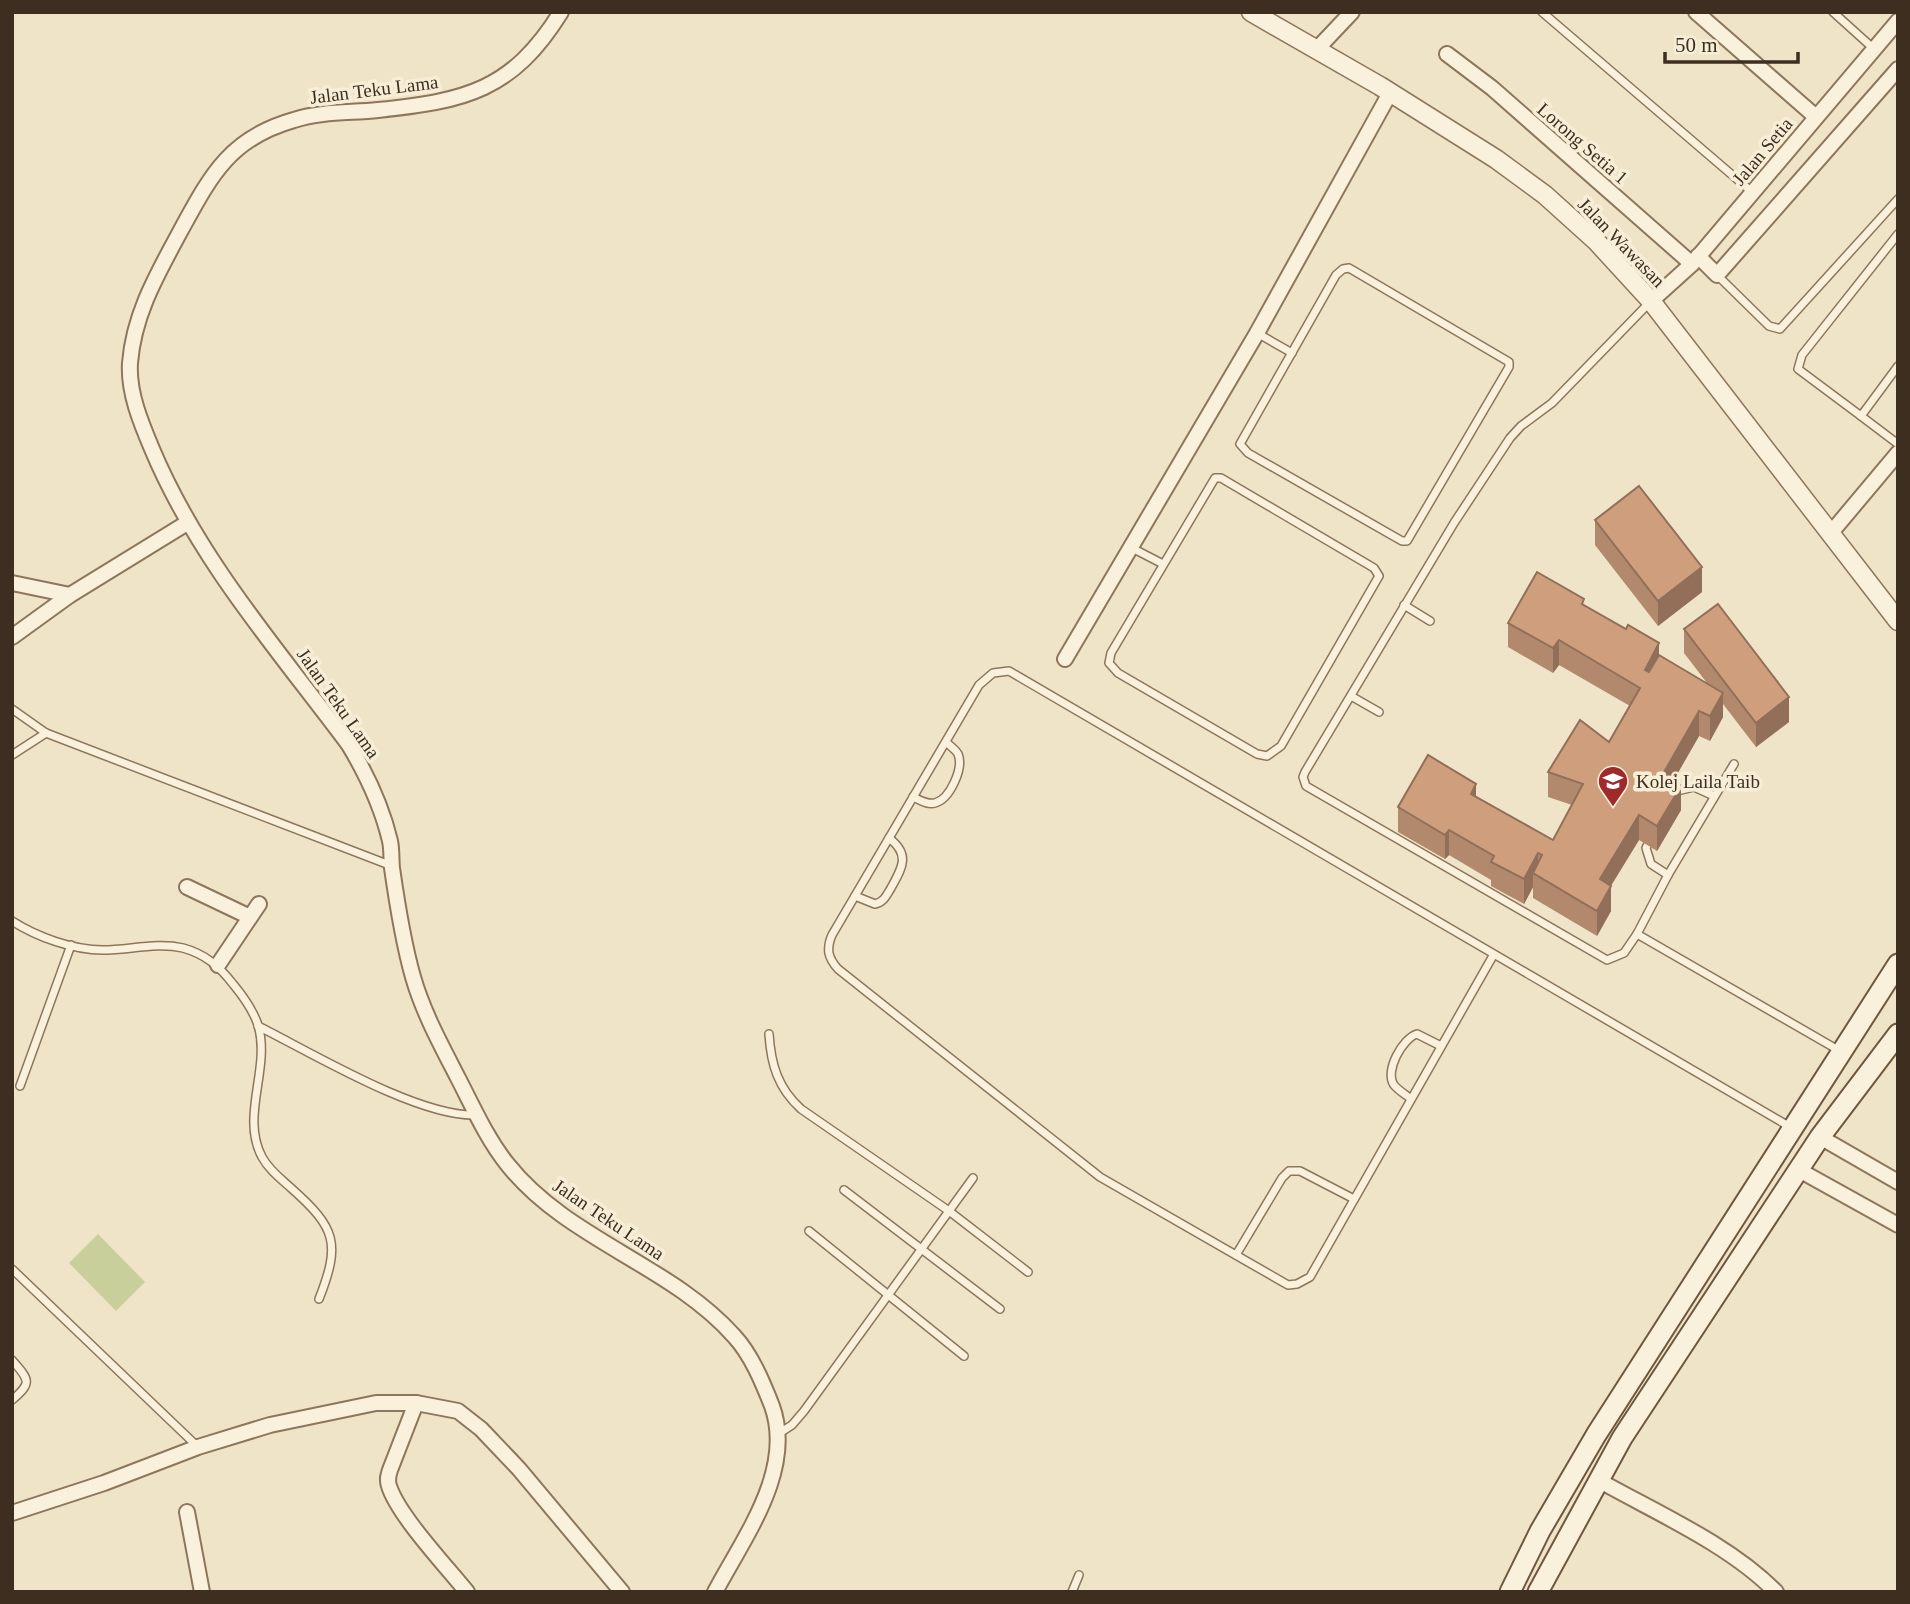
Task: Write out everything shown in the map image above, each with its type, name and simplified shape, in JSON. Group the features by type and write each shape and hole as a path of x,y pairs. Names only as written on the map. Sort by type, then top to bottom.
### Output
{"main road":[{"path":"1510,1592 1540,1531 1596,1435 1898,964"},
{"path":"1538,1592 1622,1438 1820,1137 1898,1034"}],"street":[{"name":"Jalan Teku Lama","path":"561,12 540,42 519,64 493,84 467,96 377,110 328,112 293,120 257,134 228,155 208,180 145,298 135,327 130,365 133,393 141,424 167,485 187,523 232,589 349,744 375,793 391,843 392,867 412,976 433,1028 477,1115 508,1164 540,1197 709,1311 736,1338 763,1386 772,1407 778,1434 776,1460 764,1500 715,1592"},
{"name":"Jalan Wawasan","path":"1251,12 1317,49 1496,159 1545,195 1596,241 1651,301 1877,596"},
{"path":"1317,49 1352,12"},
{"path":"1696,12 1816,117"},
{"name":"Jalan Setia","path":"1651,301 1695,260 1898,21"},
{"name":"Lorong Setia 1","path":"1447,54 1492,88 1695,260 1717,275"},
{"path":"1717,275 1898,69"},
{"path":"1065,659 1257,333 1390,93"},
{"path":"1830,534 1898,453"},
{"path":"12,637 70,595 187,523"},
{"path":"12,583 70,595"},
{"path":"1877,596 1898,621"},
{"path":"1877,596 1898,636"},
{"path":"187,887 250,917"},
{"path":"218,965 259,904"},
{"path":"1820,1137 1898,1182"},
{"path":"1799,1170 1898,1225"},
{"path":"416,1403 390,1470 389,1488 409,1520 467,1592"},
{"path":"12,1513 104,1483 198,1447 270,1425 376,1404 416,1403 457,1411 481,1429 519,1469 622,1592"},
{"path":"1600,1481 1721,1549 1747,1566 1776,1592"},
{"path":"187,1512 202,1592"}],"lane":[{"path":"1542,12 1752,192"},
{"path":"1833,12 1874,49"},
{"path":"1717,275 1769,326 1780,329 1898,199"},
{"path":"1898,234 1798,362 1798,369 1898,444"},
{"path":"1349,268 1509,362 1509,367 1408,541 1402,541 1243,449 1240,444 1292,353 1336,275 1349,268"},
{"path":"1651,301 1552,403 1521,426 1510,438 1454,523 1303,777 1306,786 1607,960 1624,953 1637,934 1734,764"},
{"path":"1257,333 1292,353"},
{"path":"1861,416 1898,366"},
{"path":"1215,478 1220,478 1374,568 1379,576 1276,751 1267,756 1256,754 1118,673 1109,663 1111,653 1163,564 1210,483 1215,478"},
{"path":"1129,547 1163,564"},
{"path":"1405,605 1430,621"},
{"path":"1494,954 1310,1277 1288,1285 1100,1177 838,969 830,957 828,943 985,678 993,673 1009,671 1793,1128"},
{"path":"1351,695 1379,712"},
{"path":"12,709 46,733 392,867"},
{"path":"12,755 46,733"},
{"path":"913,797 933,803 946,796 959,771 960,763 956,750 946,742"},
{"path":"1671,802 1677,790 1694,787 1714,796"},
{"path":"1659,825 1646,848 1651,864 1668,876"},
{"path":"855,896 875,904 884,900 903,863 901,849 889,838"},
{"path":"12,921 71,945 101,950 171,946 197,953 218,965 251,1010 258,1026 259,1059 254,1126 258,1147 272,1170 316,1214 330,1237 333,1257 319,1299"},
{"path":"1637,934 1842,1052"},
{"path":"20,1086 71,945"},
{"path":"258,1026 414,1101 454,1115 477,1115"},
{"path":"769,1034 770,1057 775,1074 789,1098 949,1211 1028,1272"},
{"path":"1411,1099 1394,1086 1391,1077 1391,1067 1405,1041 1412,1036 1422,1035 1441,1046"},
{"path":"1237,1255 1282,1178 1289,1171 1300,1171 1354,1199"},
{"path":"778,1434 792,1425 804,1411 973,1178"},
{"path":"844,1190 1000,1309"},
{"path":"808,1231 964,1356"},
{"path":"12,1269 198,1447"},
{"path":"12,1360 27,1377 28,1383 12,1400"},
{"path":"1072,1592 1079,1575"}],"green space":[{"path":"98,1234 145,1282 116,1311 69,1263"}],"building":[{"path":"1639,486 1702,567 1658,601 1595,520"},
{"path":"1537,572 1584,599 1582,604 1626,629 1628,625 1659,643 1645,670 1649,672 1659,655 1723,693 1710,716 1699,711 1663,774 1681,786 1657,826 1639,815 1600,879 1611,886 1597,911 1533,873 1542,855 1538,853 1524,879 1491,862 1494,856 1449,830 1445,835 1398,807 1428,755 1476,784 1471,794 1553,840 1583,784 1548,772 1580,720 1609,742 1640,688 1559,640 1553,648 1508,623"},
{"path":"1718,604 1789,697 1756,723 1684,629"}],"place":[{"name":"Kolej Laila Taib","path":"1613,808"}]}
